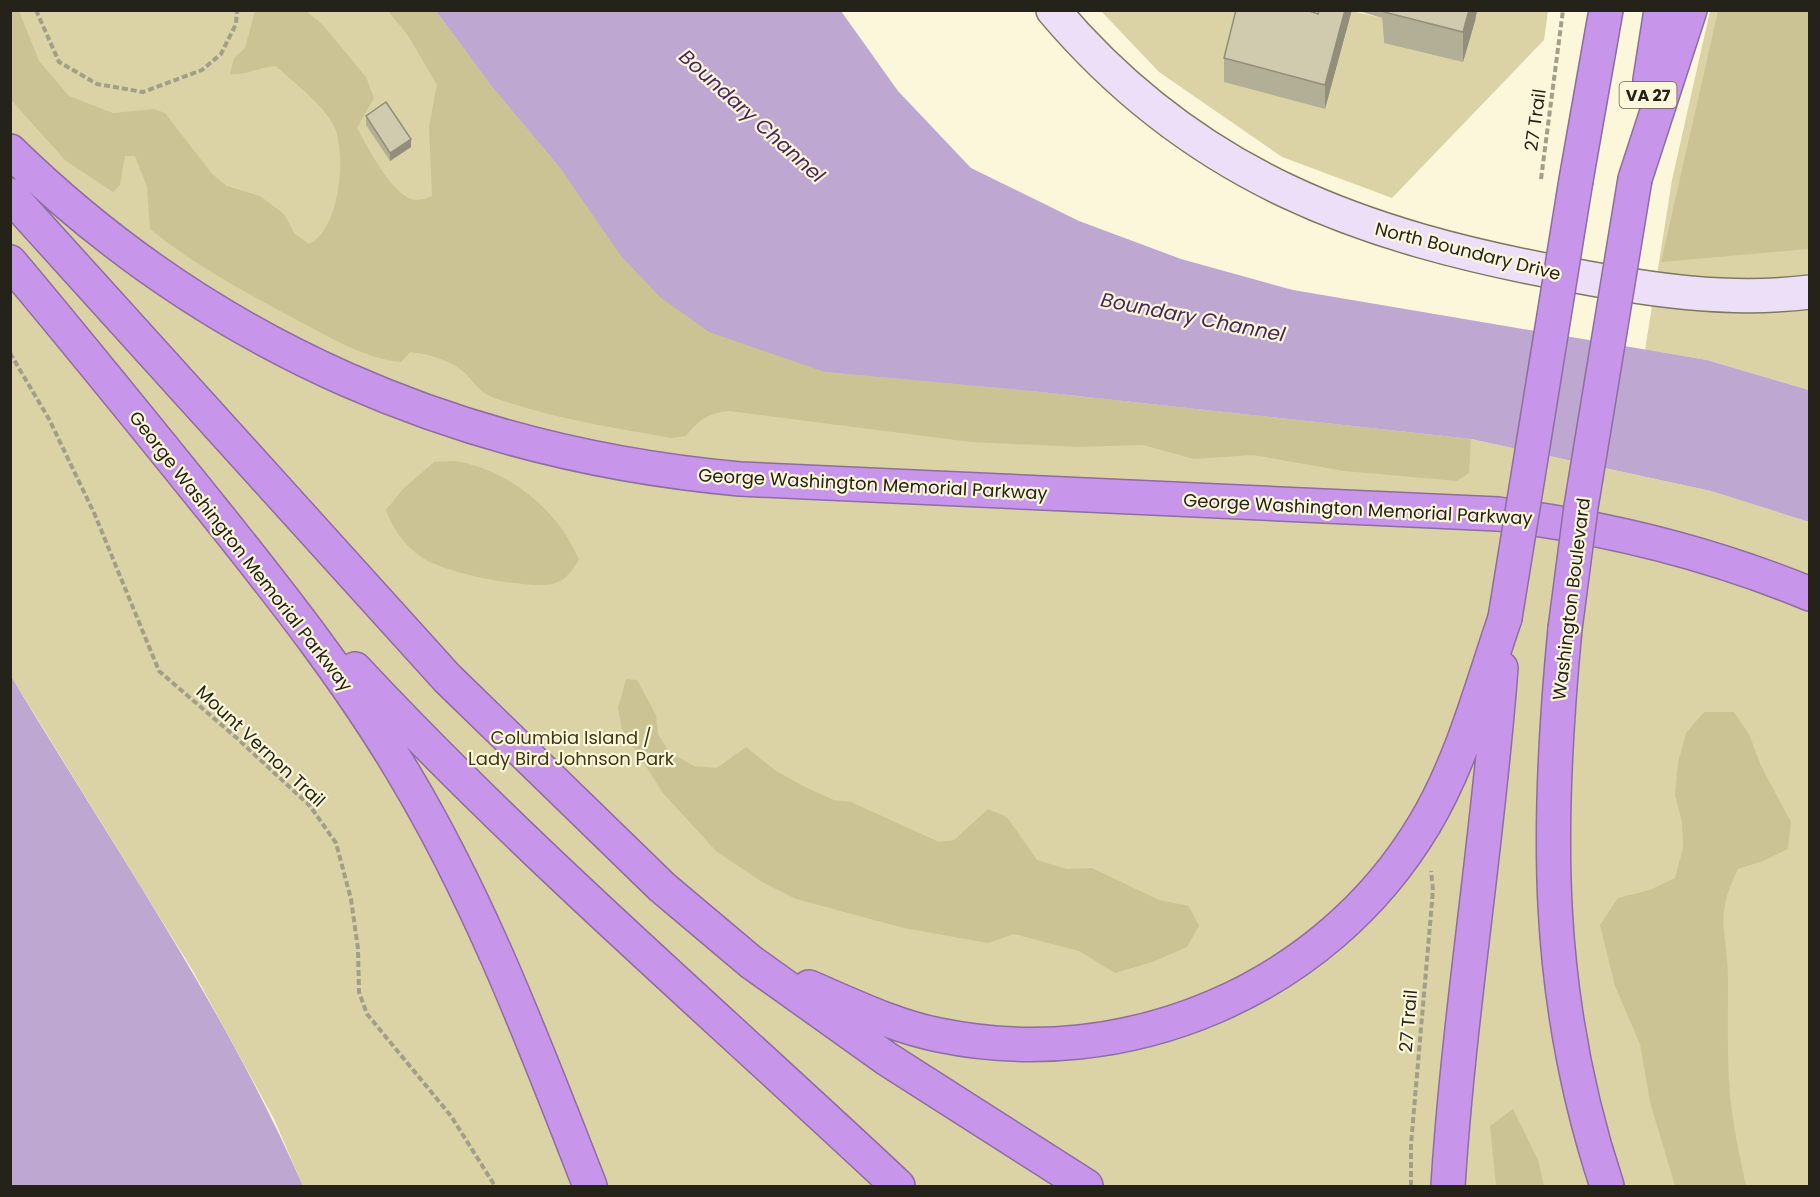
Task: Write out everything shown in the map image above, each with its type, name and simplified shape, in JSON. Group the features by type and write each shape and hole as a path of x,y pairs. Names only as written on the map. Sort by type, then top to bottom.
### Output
{"highway":[{"path":"1592,86 1596,10"},
{"name":"VA 27","path":"1505,618 1606,10"},
{"name":"Washington Boulevard","path":"1607,1186 1580,1098 1560,989 1552,880 1552,823 1565,629 1661,10"},
{"path":"1635,179 1690,10"},
{"name":"George Washington Memorial Parkway","path":"10,151 46,186 122,247 183,291 269,343 417,409 525,444 632,466 773,481 1498,514 1553,521 1667,545 1731,564 1809,594"},
{"path":"10,195 447,678 647,873 751,962 886,1059 1086,1186"},
{"name":"George Washington Memorial Parkway","path":"10,262 255,563 367,716 404,774 441,841 523,1013 590,1186"},
{"path":"255,563 409,727 543,859 898,1186"},
{"path":"751,962 907,1027 975,1041 1051,1044 1090,1041 1126,1036 1206,1012 1270,978 1311,951 1340,929 1391,874 1423,826 1449,777 1505,618"},
{"path":"1448,1186 1463,1029 1495,752 1505,618"}],"street":[{"name":"North Boundary Drive","path":"1053,10 1101,63 1133,93 1202,144 1278,188 1360,224 1401,237 1489,258 1662,291 1741,297 1809,292"}],"path":[{"path":"36,10 59,62 97,84 143,92 202,70 221,54 236,24 237,10"},
{"name":"27 Trail","path":"1540,186 1563,10"},
{"name":"Mount Vernon Trail","path":"10,353 49,419 95,515 159,671 240,740 310,806 336,843 351,899 358,949 359,992 367,1014 451,1116 495,1186"},
{"name":"27 Trail","path":"1411,1186 1411,1144 1433,890 1432,873 1428,867"}],"green space":[{"name":"Columbia Island / Lady Bird Johnson Park","path":"11,11 436,11 489,83 1031,391 1471,439 1711,491 1809,522 1809,1186 303,1186 274,1119 193,971 11,676"},
{"path":"1101,11 1325,11 1325,109 1352,11 1382,18 1384,43 1477,11 1548,11 1544,40 1392,198 1282,157 1159,72"},
{"path":"1710,11 1809,11 1809,390 1707,360 1645,350 1672,180"}],"shaded area":[{"path":"11,11 19,11 39,61 69,96 113,113 154,109 165,113 212,174 227,186 260,196 284,214 295,234 309,244 320,236 334,208 340,172 338,139 334,126 322,109 276,66 242,74 230,74 234,58 245,48 255,11 306,11 322,24 366,77 374,98 357,128 391,183 409,198 418,200 432,196 429,127 437,85 407,34 388,11 436,11 489,83 561,169 825,372 1031,391 1471,439 1469,473 1457,481 1344,471 1253,455 1194,459 1143,445 1077,447 971,442 729,411 704,418 686,436 671,438 536,411 488,395 459,368 439,358 410,352 401,362 373,356 346,346 220,277 167,242 150,229 147,187 135,156 125,156 120,185 113,192 66,161 11,100"},
{"path":"1718,11 1809,11 1809,249 1661,262"},
{"path":"455,461 494,473 529,495 545,509 570,542 579,560 568,575 557,583 540,585 505,582 465,574 432,563 421,557 404,542 386,510 403,489 434,462"},
{"path":"626,679 637,680 656,715 658,734 669,752 694,766 717,768 746,747 776,771 807,788 834,800 851,802 939,842 954,840 988,809 1007,817 1037,860 1067,869 1092,868 1159,900 1189,906 1199,926 1187,947 1152,962 1115,973 1079,951 1014,934 988,943 904,928 796,899 762,882 717,852 663,793 622,729 618,708"},
{"path":"1704,712 1734,712 1749,734 1761,766 1791,822 1788,849 1763,861 1738,869 1730,886 1724,913 1730,1096 1746,1186 1675,1186 1650,1102 1640,1044 1615,986 1600,925 1618,898 1650,890 1675,878 1683,848 1682,822 1675,795 1678,763 1686,733"},
{"path":"1513,1109 1538,1160 1544,1186 1496,1186 1490,1126"}],"water":[{"name":"Boundary Channel","path":"436,11 841,11 898,91 971,168 1079,221 1181,259 1293,290 1707,360 1809,390 1809,522 1711,491 1471,439 1031,391 825,372 709,332 660,297 621,256 561,169 489,83"},
{"path":"11,676 203,990 272,1119 303,1186 11,1186"}],"building":[{"path":"1236,10 1307,10 1318,14 1319,10 1345,10 1325,85 1224,58"},
{"path":"1384,10 1469,10 1463,32 1384,12"},
{"path":"386,102 411,139 390,153 366,116"}]}
